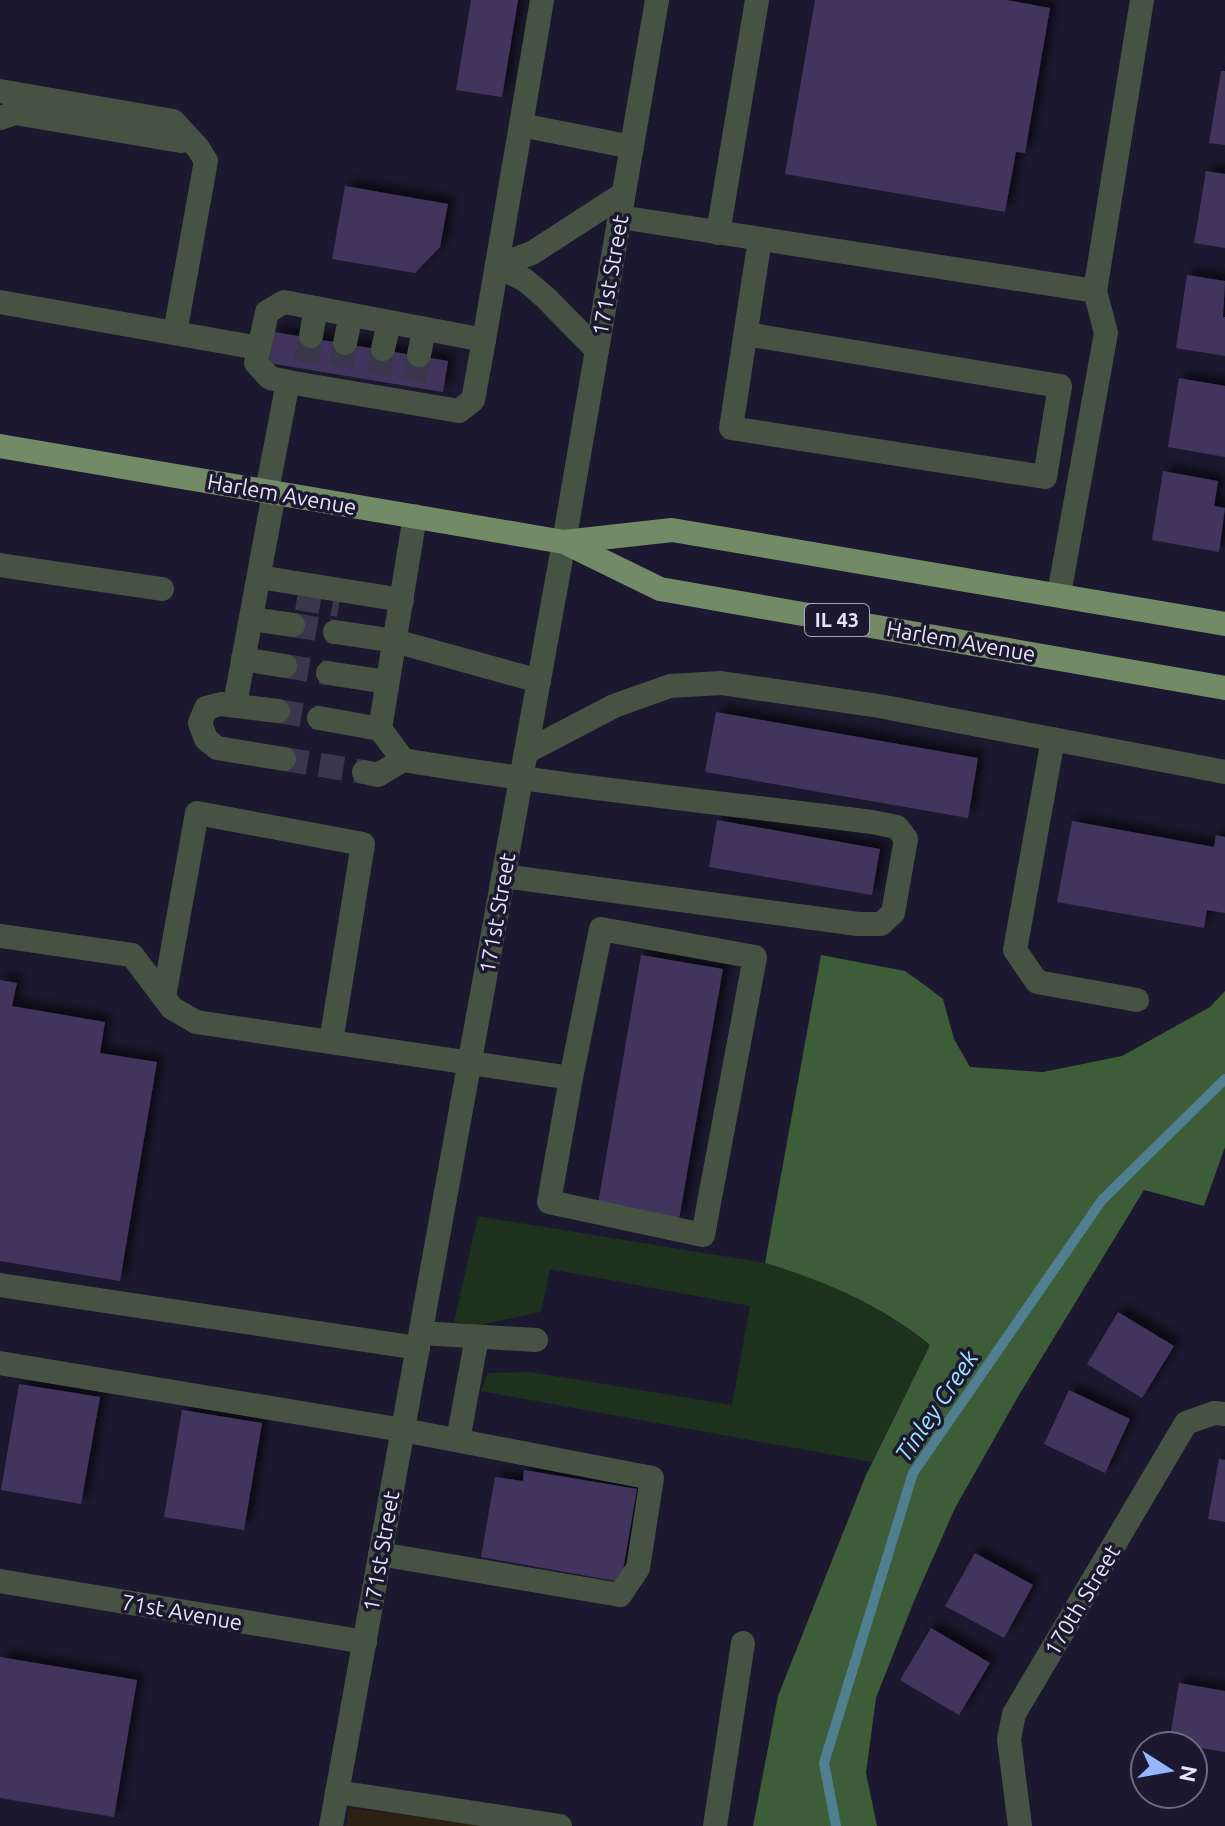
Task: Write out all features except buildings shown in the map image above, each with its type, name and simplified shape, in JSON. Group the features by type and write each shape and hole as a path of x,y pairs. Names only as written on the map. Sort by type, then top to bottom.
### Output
{"main road":[{"name":"Harlem Avenue","path":"0,446 564,542 660,589 1225,688"},
{"name":"Harlem Avenue","path":"564,542 672,530 1225,624"}],"street":[{"path":"484,340 284,302 267,312 256,363 270,378 298,376 338,379 412,392 459,411 473,400 484,340 497,266 542,0"},
{"name":"171st Street","path":"331,1826 564,542 657,0"},
{"path":"718,233 757,0"},
{"path":"1059,594 1106,333 1095,291 1142,0"},
{"path":"0,91 173,121 198,148 206,161 175,333"},
{"path":"0,118 15,113 171,138 198,148"},
{"path":"521,125 632,147"},
{"path":"497,266 532,253 622,206 718,233 1095,291"},
{"path":"746,334 1060,386 1045,477 731,428 760,239"},
{"path":"497,266 536,289 597,350"},
{"path":"0,302 259,348"},
{"path":"311,336 316,308"},
{"path":"345,343 351,315"},
{"path":"383,349 389,322"},
{"path":"419,355 424,329"},
{"path":"235,704 258,584 271,492 298,376"},
{"path":"380,729 415,516"},
{"path":"0,565 162,589"},
{"path":"258,584 297,598"},
{"path":"258,584 401,607"},
{"path":"339,605 401,607"},
{"path":"251,619 293,625"},
{"path":"335,632 395,641 539,681"},
{"path":"243,659 285,666"},
{"path":"328,673 387,682"},
{"path":"526,752 614,706 670,686 721,683 879,706 1225,772"},
{"path":"278,711 221,704 206,708 200,723 206,739 217,748 284,759"},
{"path":"319,718 380,729 403,760"},
{"path":"1053,739 1015,950 1037,982 1137,1000"},
{"path":"364,772 378,775 403,760 521,779 897,827 906,839 893,913 881,924 858,924 503,876"},
{"path":"164,997 197,813 363,844 331,1042"},
{"path":"601,929 755,957 703,1235 549,1202 571,1078 601,929"},
{"path":"0,936 132,955 172,1008 196,1022 571,1078"},
{"path":"0,1285 419,1341 477,1337 536,1340"},
{"path":"458,1440 477,1337"},
{"path":"0,1363 403,1430 652,1478 638,1568 620,1595 380,1554"},
{"name":"170th Street","path":"1020,1826 1009,1739 1014,1714 1186,1423 1214,1413 1225,1414"},
{"name":"71st Avenue","path":"0,1581 365,1642"},
{"path":"715,1826 743,1643"},
{"path":"337,1792 560,1826"}],"shaded area":[{"path":"349,1808 490,1826 346,1826"}],"green space":[{"path":"821,955 905,971 926,986 943,999 954,1039 970,1067 1043,1072 1122,1056 1210,1007 1225,991 1225,1147 1204,1206 1144,1190 1019,1395 955,1508 876,1698 866,1773 877,1826 753,1826 778,1696 866,1475 930,1345 892,1318 852,1296 765,1263"},
{"path":"478,1216 765,1263 852,1296 930,1345 872,1462 481,1391 488,1373 530,1372 732,1405 750,1306 550,1269 541,1312 479,1325 454,1322"}],"waterway":[{"name":"Tinley Creek","path":"836,1826 824,1763 913,1473 1102,1200 1225,1079"}],"tunnel":[{"path":"306,362 311,336"},
{"path":"341,367 345,343"},
{"path":"379,375 383,349"},
{"path":"414,381 419,355"},
{"path":"297,598 339,605"},
{"path":"293,625 335,632"},
{"path":"285,666 328,673"},
{"path":"278,711 319,718"},
{"path":"284,759 364,772"}]}
